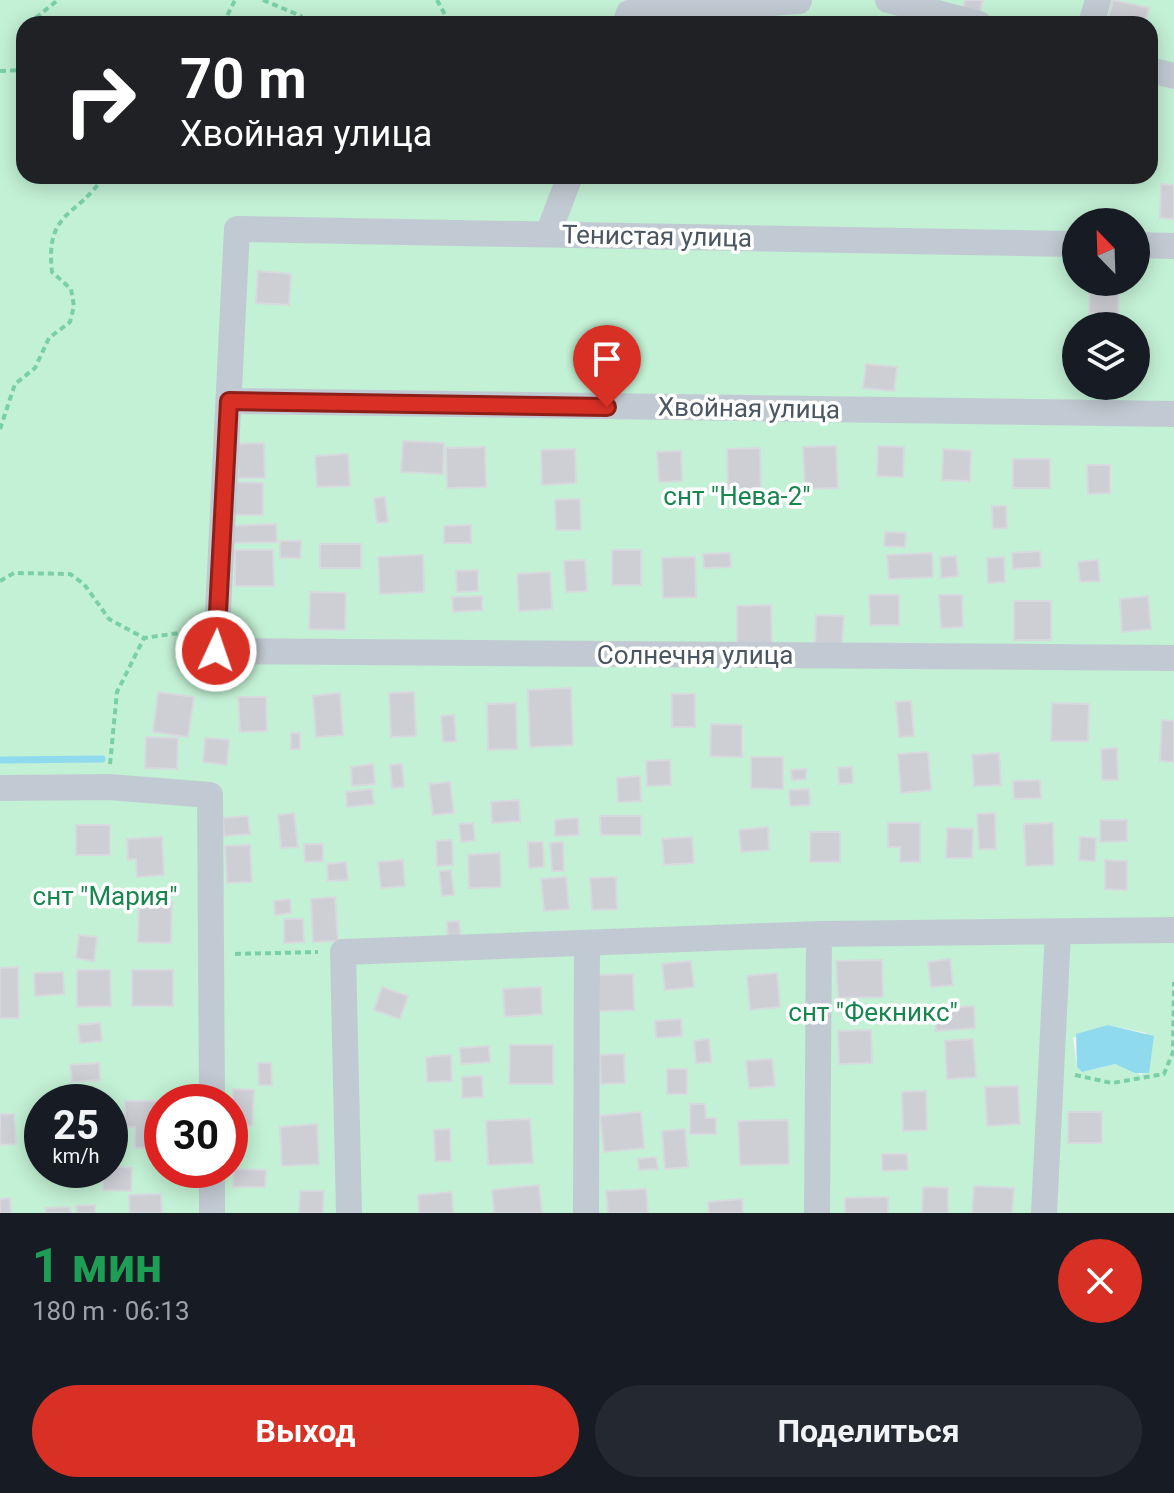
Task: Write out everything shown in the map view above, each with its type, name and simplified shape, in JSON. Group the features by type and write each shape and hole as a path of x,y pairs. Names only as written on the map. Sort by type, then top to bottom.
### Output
{"street":[{"path":"888,0 949,16"},
{"path":"628,16 629,13 799,1"},
{"path":"548,234 567,184"},
{"name":"Тенистая улица","path":"229,401 237,229 1062,244"},
{"path":"1150,245 1174,246"},
{"path":"216,640 229,401"},
{"name":"Хвойная улица","path":"229,401 1174,414"},
{"name":"Солнечня улица","path":"216,640 1174,658"},
{"path":"0,788 109,787 210,795 212,1084"},
{"path":"349,1213 343,952 819,934 1174,930"},
{"path":"1044,1213 1058,932"},
{"path":"817,1213 819,934"},
{"path":"586,1213 587,943"},
{"path":"212,1188 212,1213"}],"path":[{"path":"38,16 58,0"},
{"path":"263,0 301,16"},
{"path":"0,429 15,384 35,368 49,338 70,322 71,289 52,272 51,235 69,210 94,193 99,184"},
{"path":"0,581 14,573 70,574 84,584 109,619 144,638 216,640"},
{"path":"109,787 117,692 144,638"},
{"path":"213,954 343,952"},
{"path":"1051,1070 1112,1083 1164,1074 1173,1052 1174,982"}],"green space":[{"path":"0,0 1174,0 1174,1213 0,1213","holes":["1108,1025 1146,1033 1142,1075 1115,1064 1082,1072 1077,1067 1073,1038"]}],"water":[{"path":"1108,1025 1154,1036 1149,1073 1135,1073 1115,1064 1082,1072 1077,1067 1076,1034"}],"building":[{"path":"965,0 983,0 980,12 961,12"},
{"path":"1113,0 1149,8 1147,16 1109,16"},
{"path":"1161,184 1174,185 1174,219 1160,218"},
{"path":"258,271 291,274 289,305 256,303"},
{"path":"1090,296 1119,296 1118,312 1089,312"},
{"path":"866,364 897,367 894,391 863,388"},
{"path":"403,441 444,443 443,474 401,472"},
{"path":"264,443 265,478 238,478 237,444"},
{"path":"836,446 838,488 805,489 803,447"},
{"path":"878,446 904,447 903,477 877,476"},
{"path":"485,447 486,487 447,488 446,448"},
{"path":"760,448 761,489 728,490 727,449"},
{"path":"575,449 576,483 542,485 541,450"},
{"path":"943,449 971,451 970,481 942,480"},
{"path":"681,451 682,481 659,482 657,452"},
{"path":"348,454 350,486 317,487 315,456"},
{"path":"1013,459 1050,459 1050,488 1013,488"},
{"path":"1087,465 1110,465 1110,493 1088,494"},
{"path":"232,482 263,483 263,515 232,515"},
{"path":"385,497 388,522 377,523 374,498"},
{"path":"580,499 581,530 556,530 555,500"},
{"path":"992,506 1006,506 1007,528 993,529"},
{"path":"276,524 277,542 229,543 229,526"},
{"path":"471,525 471,543 444,543 444,526"},
{"path":"885,532 906,533 905,547 884,546"},
{"path":"280,541 301,541 300,558 280,558"},
{"path":"320,544 361,544 361,568 320,568"},
{"path":"235,550 273,550 274,586 235,586"},
{"path":"612,550 641,550 641,585 612,585"},
{"path":"1040,551 1041,567 1013,569 1012,553"},
{"path":"730,553 731,567 704,568 703,554"},
{"path":"932,553 933,577 889,579 887,555"},
{"path":"423,555 424,592 380,594 378,557"},
{"path":"956,556 958,576 941,578 940,557"},
{"path":"695,557 696,597 663,598 662,558"},
{"path":"1004,557 1005,582 988,583 987,558"},
{"path":"585,560 587,591 566,592 564,561"},
{"path":"1098,560 1100,581 1080,582 1078,562"},
{"path":"478,570 478,591 457,592 456,571"},
{"path":"550,572 552,609 519,611 517,574"},
{"path":"310,592 346,593 345,630 309,629"},
{"path":"869,595 899,595 899,625 870,625"},
{"path":"939,595 962,595 963,627 941,628"},
{"path":"482,596 482,610 453,612 452,597"},
{"path":"1148,596 1151,629 1122,632 1120,599"},
{"path":"1014,601 1051,601 1051,640 1014,640"},
{"path":"771,605 772,644 737,644 737,606"},
{"path":"816,615 844,616 842,644 815,643"},
{"path":"571,688 573,745 530,747 528,690"},
{"path":"158,692 194,697 188,737 153,732"},
{"path":"414,692 416,736 391,737 389,693"},
{"path":"340,693 343,735 316,737 313,696"},
{"path":"672,694 695,694 695,727 672,727"},
{"path":"238,697 266,697 267,731 240,732"},
{"path":"911,701 914,736 899,737 896,702"},
{"path":"516,703 517,749 488,750 487,704"},
{"path":"1052,703 1089,704 1088,741 1051,741"},
{"path":"454,715 456,741 443,742 441,716"},
{"path":"1162,720 1174,721 1174,762 1160,761"},
{"path":"711,724 742,725 742,757 710,756"},
{"path":"291,733 300,733 300,749 291,749"},
{"path":"146,737 178,738 177,769 145,768"},
{"path":"205,738 229,740 227,765 203,762"},
{"path":"1117,748 1118,780 1102,780 1101,749"},
{"path":"928,752 931,790 901,793 898,754"},
{"path":"999,753 1001,785 974,786 972,755"},
{"path":"751,757 783,757 783,789 751,788"},
{"path":"670,760 671,785 647,786 646,761"},
{"path":"373,764 375,784 352,786 351,767"},
{"path":"402,764 404,787 392,788 390,765"},
{"path":"852,767 853,783 839,784 838,768"},
{"path":"806,769 806,779 792,780 791,770"},
{"path":"640,776 641,801 618,802 617,778"},
{"path":"1040,780 1041,798 1014,799 1013,781"},
{"path":"450,782 454,813 433,815 429,784"},
{"path":"372,789 374,804 347,807 346,792"},
{"path":"809,789 810,805 790,806 789,790"},
{"path":"519,800 520,821 492,823 491,802"},
{"path":"294,813 298,847 281,848 278,815"},
{"path":"995,813 996,849 979,849 977,814"},
{"path":"248,816 250,834 224,836 223,818"},
{"path":"600,816 641,816 641,835 601,835"},
{"path":"578,818 579,835 555,836 555,820"},
{"path":"1100,820 1127,820 1127,841 1100,842"},
{"path":"473,823 475,840 461,842 459,824"},
{"path":"888,823 920,823 920,862 900,862 900,847 888,847"},
{"path":"1053,823 1054,865 1026,866 1024,824"},
{"path":"76,825 110,825 110,855 76,855"},
{"path":"768,827 769,850 741,852 739,830"},
{"path":"947,828 973,829 972,858 946,858"},
{"path":"810,832 840,832 840,862 810,862"},
{"path":"162,837 164,875 137,877 136,859 128,860 127,839"},
{"path":"692,837 694,863 664,865 662,839"},
{"path":"1080,837 1096,838 1095,861 1079,860"},
{"path":"452,840 453,865 437,866 436,841"},
{"path":"528,842 543,842 544,867 529,868"},
{"path":"563,842 564,871 552,871 550,843"},
{"path":"304,844 323,844 323,861 305,862"},
{"path":"250,845 252,882 227,883 225,846"},
{"path":"500,853 501,887 469,888 468,855"},
{"path":"403,860 405,886 381,888 378,862"},
{"path":"1105,860 1127,861 1127,890 1105,889"},
{"path":"346,862 348,880 328,881 327,864"},
{"path":"451,870 454,895 442,896 439,871"},
{"path":"566,877 569,909 544,911 541,879"},
{"path":"616,877 617,909 592,910 590,878"},
{"path":"335,897 338,941 313,942 311,899"},
{"path":"290,899 291,913 275,915 274,901"},
{"path":"139,902 172,902 171,943 138,942"},
{"path":"284,919 303,919 304,942 284,943"},
{"path":"459,921 461,939 448,940 447,922"},
{"path":"79,935 97,937 94,961 76,958"},
{"path":"950,959 953,985 931,987 928,962"},
{"path":"882,960 883,997 838,998 836,961"},
{"path":"691,961 694,987 665,990 662,964"},
{"path":"18,967 19,1018 0,1018 0,968"},
{"path":"77,970 110,970 111,1006 77,1007"},
{"path":"132,970 173,970 173,1006 132,1006"},
{"path":"63,972 64,994 35,996 34,973"},
{"path":"777,973 780,1007 750,1010 747,976"},
{"path":"633,974 634,1010 599,1011 598,975"},
{"path":"382,987 408,996 400,1019 374,1010"},
{"path":"541,987 542,1014 505,1017 503,989"},
{"path":"974,1006 975,1028 936,1031 934,1009"},
{"path":"681,1019 682,1036 656,1038 655,1021"},
{"path":"100,1023 102,1041 80,1043 78,1025"},
{"path":"871,1030 872,1063 839,1064 838,1031"},
{"path":"709,1039 711,1062 696,1063 694,1041"},
{"path":"973,1039 976,1077 947,1079 945,1041"},
{"path":"510,1045 553,1045 553,1084 509,1084"},
{"path":"489,1046 490,1062 461,1064 460,1048"},
{"path":"624,1054 625,1083 601,1084 600,1055"},
{"path":"451,1055 452,1081 427,1082 426,1057"},
{"path":"772,1059 775,1086 749,1088 746,1061"},
{"path":"99,1063 100,1080 72,1082 70,1065"},
{"path":"258,1063 271,1063 272,1085 259,1085"},
{"path":"667,1069 687,1069 687,1094 667,1094"},
{"path":"482,1076 483,1097 462,1098 462,1077"},
{"path":"1018,1086 1020,1124 987,1126 985,1087"},
{"path":"248,1090 254,1090 252,1126 248,1126"},
{"path":"926,1091 927,1130 903,1131 902,1092"},
{"path":"128,1101 144,1101 144,1148 135,1148 135,1127 128,1127"},
{"path":"690,1104 705,1104 706,1118 716,1118 716,1134 690,1134"},
{"path":"641,1112 644,1148 604,1152 600,1116"},
{"path":"1068,1112 1102,1112 1102,1143 1068,1143"},
{"path":"0,1114 14,1114 16,1144 0,1145"},
{"path":"530,1119 533,1163 488,1165 486,1121"},
{"path":"788,1120 789,1164 740,1165 738,1121"},
{"path":"317,1124 319,1164 282,1166 280,1127"},
{"path":"450,1129 451,1161 435,1161 434,1130"},
{"path":"685,1129 688,1167 665,1169 662,1131"},
{"path":"882,1154 907,1154 908,1170 882,1171"},
{"path":"656,1157 658,1169 639,1170 638,1159"},
{"path":"128,1168 132,1168 131,1191 103,1190 128,1188"},
{"path":"248,1169 266,1170 265,1187 248,1187"},
{"path":"539,1185 542,1213 494,1213 492,1190"},
{"path":"974,1186 1014,1188 1012,1213 972,1213"},
{"path":"923,1187 948,1188 948,1213 922,1213"},
{"path":"646,1189 648,1213 608,1213 606,1191"},
{"path":"300,1191 324,1191 323,1213 299,1213"},
{"path":"452,1192 453,1213 419,1213 418,1195"},
{"path":"161,1194 162,1213 130,1213 129,1195"},
{"path":"888,1197 888,1213 845,1213 845,1198"},
{"path":"10,1198 11,1213 0,1213 0,1199"},
{"path":"742,1199 743,1213 709,1213 708,1202"},
{"path":"95,1205 95,1213 77,1213 76,1206"},
{"path":"70,1207 71,1213 46,1213 46,1208"}],"waterway":[{"path":"0,760 102,759"}],"route":[{"path":"216,651 229,401 607,407"}],"park label":[{"name":"снт \"Нева-2\"","path":"737,496"},
{"name":"снт \"Мария\"","path":"105,896"},
{"name":"снт \"Фекникс\"","path":"873,1012"}]}
